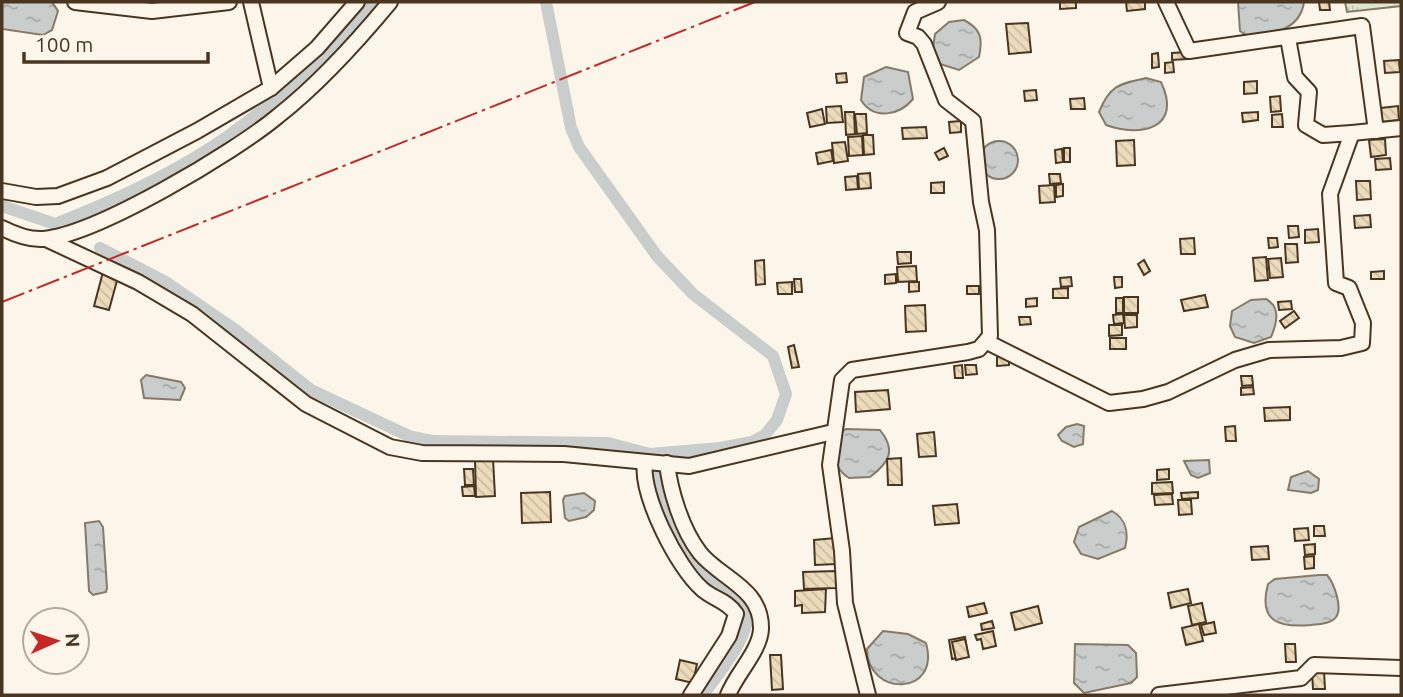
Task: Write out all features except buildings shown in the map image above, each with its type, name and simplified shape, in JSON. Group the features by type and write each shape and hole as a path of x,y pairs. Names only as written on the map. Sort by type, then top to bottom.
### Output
{"street":[{"path":"75,2 152,11 229,2"},
{"path":"251,2 271,88"},
{"path":"2,191 36,197 58,196 107,178 197,131 271,88 317,48 357,2"},
{"path":"2,228 36,240 46,239 111,215 183,179 277,118 326,73 390,2"},
{"path":"938,2 915,12 907,33 918,37 924,44 946,100 973,121 981,202 988,230 991,303 987,342"},
{"path":"1166,2 1189,51 1288,38 1326,29 1362,26 1376,131"},
{"path":"1288,38 1295,77 1309,92 1306,125 1323,135 1401,128"},
{"path":"987,342 1109,403 1168,392 1235,360 1269,350 1341,348 1362,343 1363,323 1349,288 1336,283 1329,211 1330,194 1352,133"},
{"path":"46,239 138,282 192,314 306,404 390,447 422,453 564,454 709,464 809,436 833,432"},
{"path":"868,695 845,603 842,551 830,464 842,380 852,370 968,352 987,342"},
{"path":"645,461 647,493 657,520 691,577 736,614 729,636 691,695"},
{"path":"667,463 675,497 698,551 746,590 758,609 761,628 758,640 728,695"},
{"path":"1160,695 1301,678 1314,665 1401,668"}],"green space":[{"path":"1345,2 1401,2 1401,6 1347,12"}],"water":[{"path":"2,2 52,2 58,11 52,30 43,35 2,29"},
{"path":"1238,2 1304,2 1297,19 1284,29 1250,38 1240,31"},
{"path":"964,20 974,27 979,35 979,57 959,70 937,63 933,48 935,34 949,22"},
{"path":"886,67 908,72 913,99 894,112 880,113 866,107 861,100 864,77"},
{"path":"1146,78 1161,82 1167,110 1162,119 1155,126 1145,129 1119,129 1106,125 1099,112 1107,96 1122,84"},
{"path":"999,141 1013,146 1018,160 1013,174 999,179 985,174 980,160 985,146"},
{"path":"1266,299 1276,311 1271,337 1254,343 1235,337 1230,326 1232,311 1251,300"},
{"path":"146,375 181,382 185,388 180,400 144,398 141,380"},
{"path":"1077,424 1084,426 1083,444 1074,447 1062,441 1058,435 1066,427"},
{"path":"846,429 880,430 885,437 889,450 886,461 870,477 849,478 839,469 835,459 838,434"},
{"path":"1209,460 1210,473 1198,478 1191,475 1184,461"},
{"path":"1308,471 1319,479 1318,490 1311,493 1288,490 1291,477"},
{"path":"584,493 595,501 594,510 586,517 569,521 565,518 565,496"},
{"path":"1112,511 1125,527 1125,548 1098,559 1081,554 1074,542 1079,527"},
{"path":"99,521 103,527 107,588 106,592 93,595 89,591 85,523"},
{"path":"1327,575 1335,589 1339,608 1334,619 1321,624 1299,626 1273,619 1266,606 1268,584 1275,579"},
{"path":"883,631 908,634 926,643 928,661 923,673 914,681 902,684 890,682 878,676 870,665 867,649"},
{"path":"1075,644 1128,645 1136,653 1137,677 1131,683 1084,693 1074,683"}],"waterway":[{"path":"2,206 55,224 127,194 179,167 221,141 268,105 313,65 375,2"},
{"path":"100,248 164,281 237,331 311,390 409,436 433,441 608,443 650,454 720,448 752,442 765,435 777,420 786,394 773,356 693,294 657,256 579,147 571,128 546,2"},
{"path":"655,471 667,511 678,537 693,561 707,577 741,604 747,616 737,646 703,695"}],"power":[{"path":"2,302 755,2"}]}
